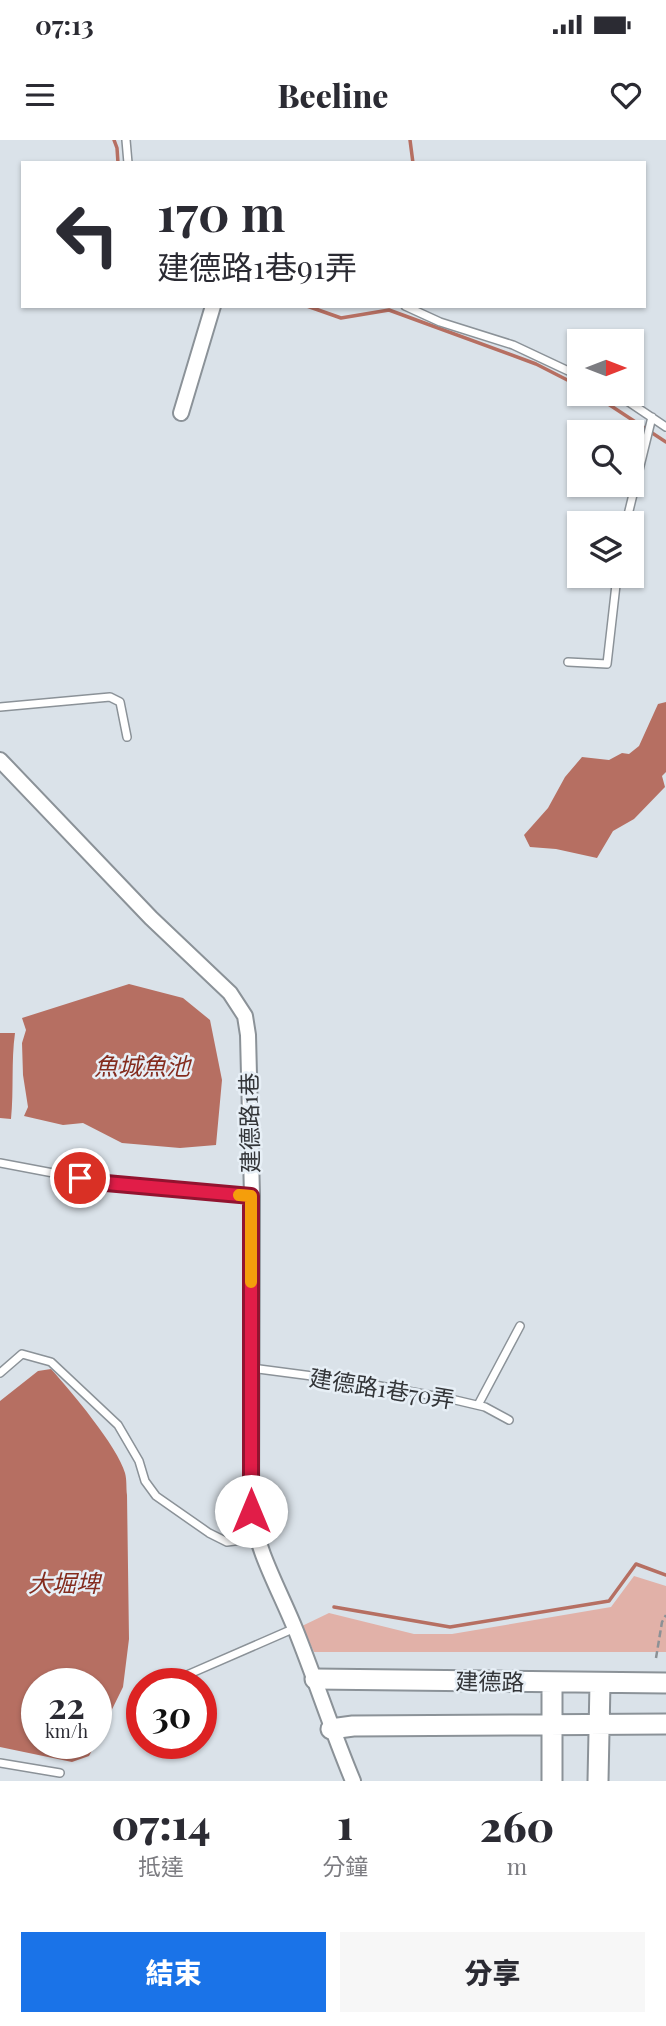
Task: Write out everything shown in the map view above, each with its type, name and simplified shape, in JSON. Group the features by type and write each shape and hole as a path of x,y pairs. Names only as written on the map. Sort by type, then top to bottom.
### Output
{"street":[{"path":"181,413 212,308"},
{"name":"建德路1巷","path":"0,760 151,918 230,993 244,1016 248,1035 251,1196 251,1511 257,1538 295,1628 331,1729 353,1781"},
{"name":"建德路","path":"315,1679 666,1683"},
{"path":"552,1682 552,1781"},
{"path":"598,1781 600,1683"},
{"name":"建德路","path":"331,1729 353,1726 666,1724"}],"lane":[{"path":"126,140 128,161"},
{"path":"409,308 440,322 513,345 567,370"},
{"path":"635,406 666,427"},
{"path":"629,511 652,417"},
{"path":"568,662 607,664 616,588"},
{"path":"0,707 110,697 120,702 127,737"},
{"path":"0,1163 106,1183 251,1196"},
{"path":"478,1405 520,1326"},
{"path":"0,1373 22,1354 51,1362 118,1425 139,1461 145,1481 156,1496 227,1542 257,1538"},
{"name":"建德路1巷70弄","path":"251,1368 358,1382 478,1405 509,1420"},
{"path":"203,1668 295,1628"},
{"path":"0,1763 61,1773"}],"path":[{"path":"656,1658 662,1622 666,1615"}],"shaded area":[{"path":"634,1576 666,1586 666,1652 314,1652 302,1626 329,1613 414,1634 452,1634 611,1607"}],"water":[{"path":"666,702 666,772 662,776 665,787 634,819 613,831 597,858 556,849 530,847 524,835 548,808 565,777 582,757 609,760 622,753 629,754 639,746 658,704"},
{"name":"魚城魚池","path":"129,984 183,998 210,1020 222,1080 216,1145 180,1148 122,1143 83,1123 63,1125 24,1116 28,1107 22,1043 26,1030 22,1018"},
{"path":"0,1033 15,1033 11,1119 0,1118"},
{"name":"大堀埤","path":"51,1369 70,1390 113,1449 125,1473 129,1639 123,1687 112,1709 112,1668 21,1668 21,1751 0,1747 0,1401 38,1371"},
{"name":"大堀埤","path":"58,1759 80,1759 72,1762"}],"waterway":[{"path":"114,140 118,161"},
{"path":"410,140 413,161"},
{"path":"313,308 341,318 389,310 536,364 567,380"},
{"path":"611,406 666,442"},
{"path":"334,1607 450,1627 609,1601 636,1564 666,1575"}],"slow traffic":[{"path":"239,1195 251,1196 251,1282"}],"route":[{"path":"80,1178 106,1183 251,1196 251,1511"}]}
